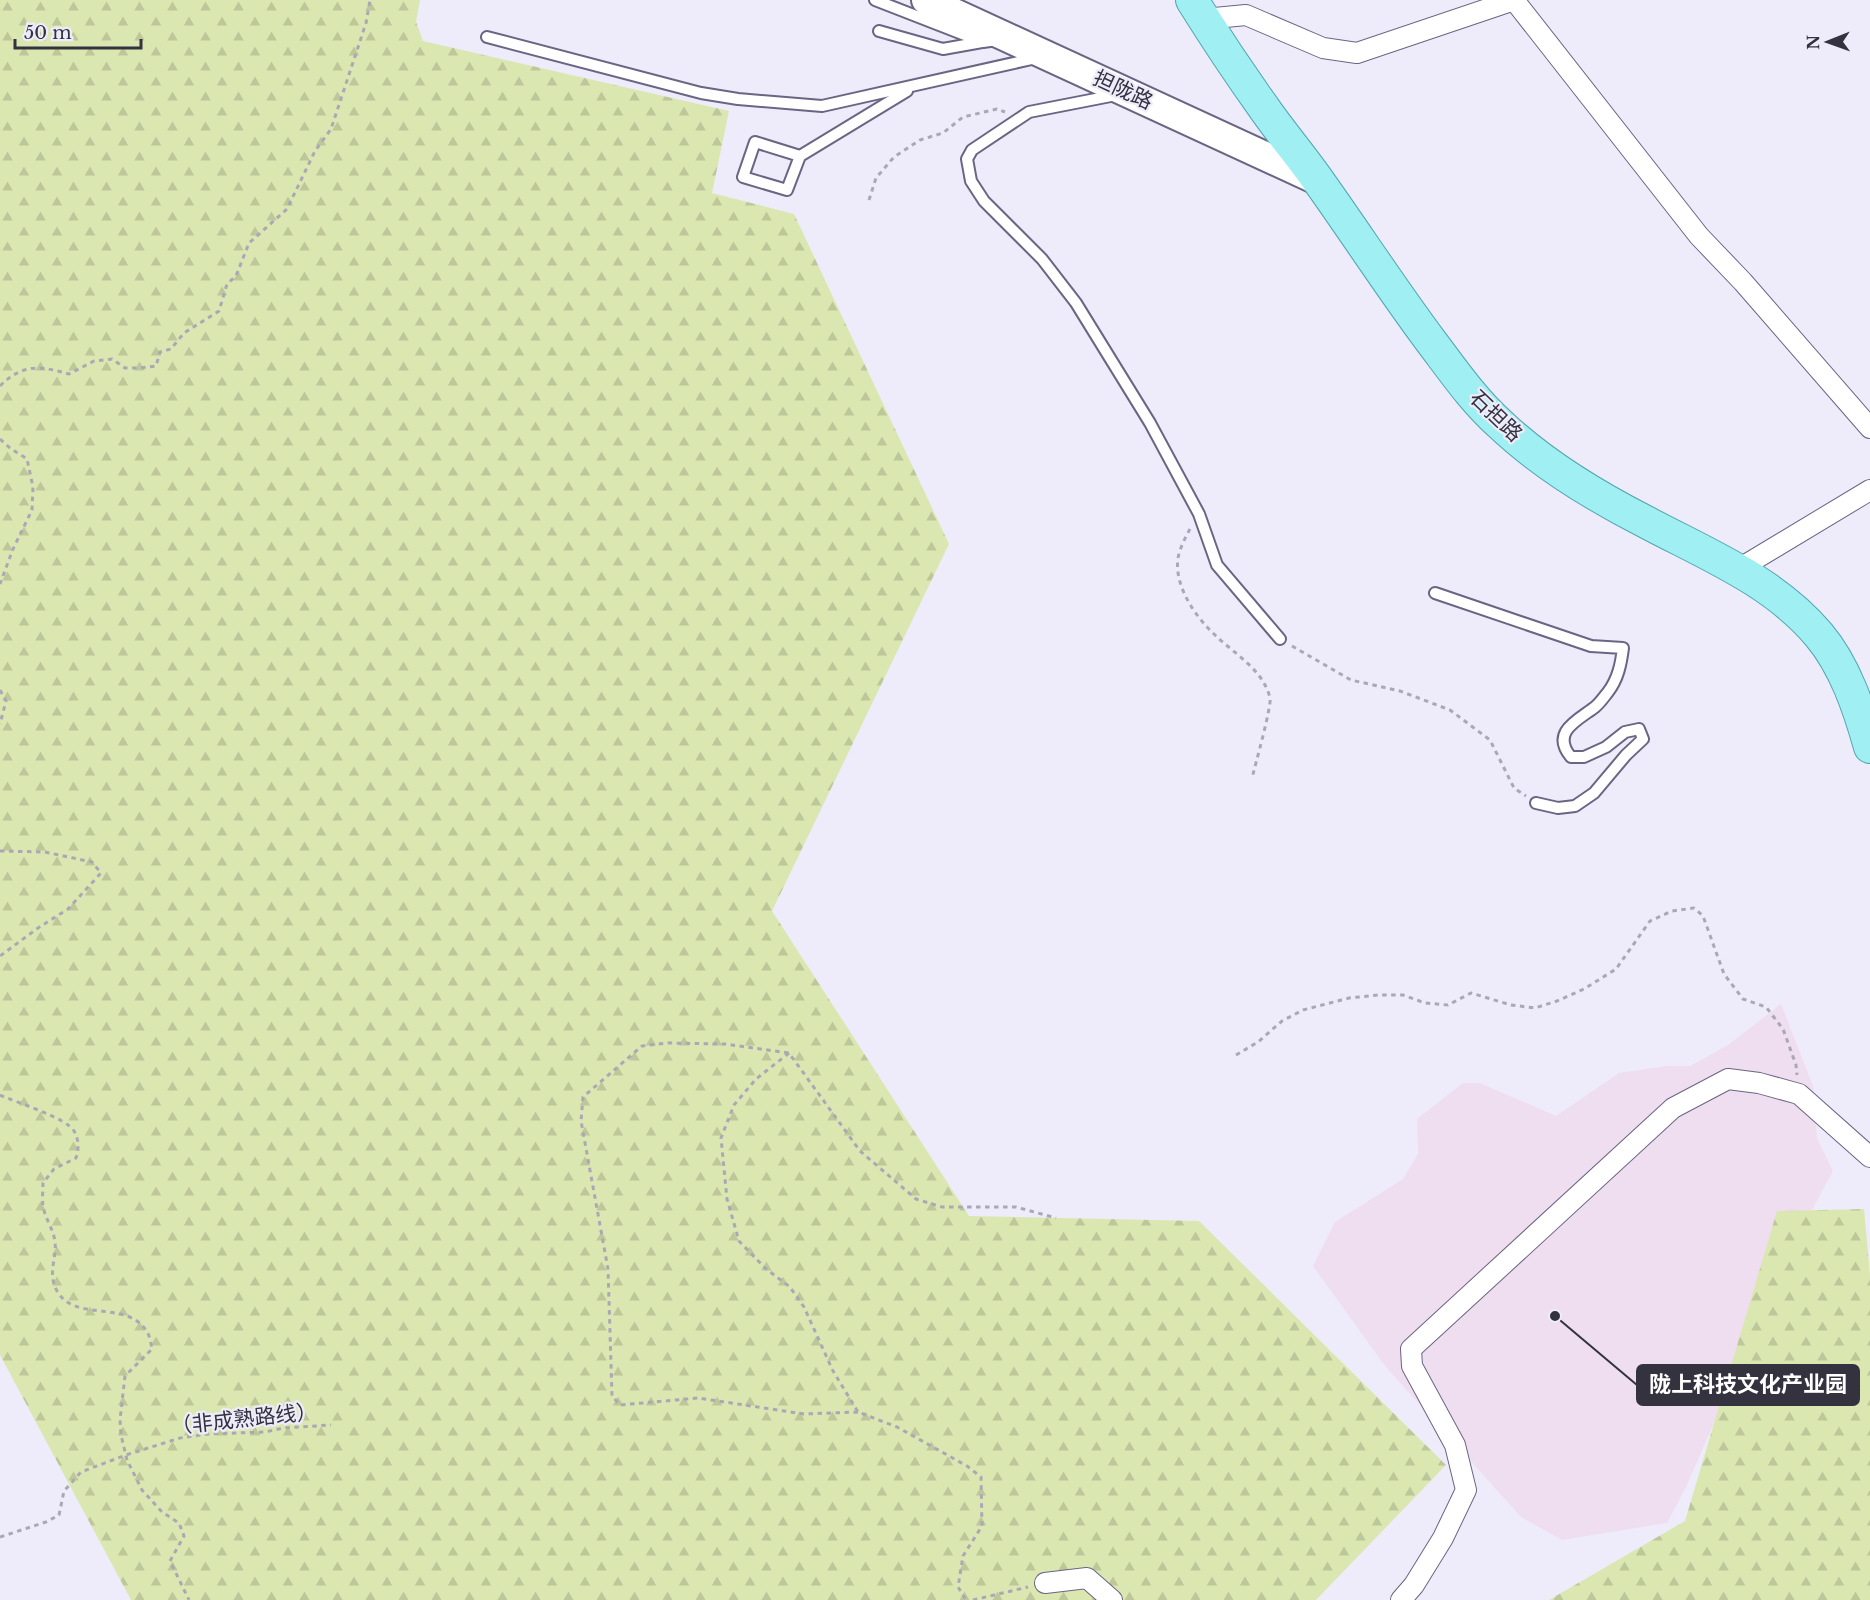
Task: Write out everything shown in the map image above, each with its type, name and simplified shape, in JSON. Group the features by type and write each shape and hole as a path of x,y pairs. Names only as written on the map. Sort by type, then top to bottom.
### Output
{"main road":[{"name":"石担路","path":"1198,10 1264,108 1319,181 1407,309 1458,378 1499,424 1540,457 1587,489 1646,522 1706,551 1787,602 1820,635 1841,668 1857,705 1870,747"}],"street":[{"name":"担陇路","path":"926,0 996,40 1048,56 1319,181"},
{"path":"1198,10 1246,15 1323,48 1357,53 1514,0 1699,236 1743,282 1870,428"},
{"path":"1737,570 1870,490"},
{"path":"1401,1600 1414,1585 1443,1538 1466,1490 1455,1445 1412,1366 1411,1349 1673,1108 1728,1079 1759,1083 1799,1094 1870,1157"},
{"path":"1045,1583 1087,1578 1112,1600"}],"lane":[{"path":"875,0 996,40"},
{"path":"879,31 943,49 996,40"},
{"path":"487,37 701,93 738,99 822,106 1048,56"},
{"path":"800,156 755,142 743,177 787,190 800,156 918,85"},
{"path":"1128,93 1029,112 972,150 967,159 971,181 984,201 1042,259 1076,303 1149,423 1198,514 1217,565 1280,639"},
{"path":"1435,593 1591,646 1623,648 1621,667 1610,690 1597,705 1572,722 1564,735 1565,750 1571,757 1584,757 1606,747 1625,732 1639,729 1643,739 1626,755 1594,793 1575,806 1558,808 1536,803"}],"path":[{"path":"0,386 8,378 29,368 45,367 69,374 94,361 112,359 125,368 156,366 160,352 171,349 184,333 219,311 227,284 236,276 249,243 287,210 315,151 331,129 366,23 370,0"},
{"path":"869,200 876,178 894,157 920,140 943,133 963,117 997,109 1020,118"},
{"path":"0,439 27,459 33,487 32,510 13,549 0,584"},
{"path":"1198,514 1182,544 1178,560 1181,587 1193,611 1264,682 1272,701 1252,778"},
{"path":"1280,639 1352,680 1400,691 1450,710 1490,740 1514,788 1536,803"},
{"path":"0,690 6,701 0,724"},
{"path":"0,852 45,852 92,862 101,873 68,909 0,956"},
{"path":"1236,1055 1258,1042 1282,1021 1303,1010 1349,998 1403,994 1425,1003 1448,1005 1471,993 1511,1005 1534,1008 1557,1001 1584,989 1616,969 1650,921 1672,911 1694,908 1703,916 1724,974 1743,999 1766,1007 1783,1029 1796,1065 1799,1094"},
{"path":"966,1600 958,1587 963,1556 982,1526 981,1477 968,1466 897,1427 858,1412 804,1413 698,1398 620,1405 612,1396 609,1269 581,1121 584,1097 642,1046 668,1042 725,1044 789,1053 860,1150 916,1199 942,1207 1016,1207 1056,1218"},
{"path":"789,1053 756,1079 734,1105 721,1138 727,1199 739,1241 765,1268 790,1287 804,1307 833,1371 858,1412"},
{"path":"0,1095 54,1117 73,1128 80,1147 76,1158 54,1169 42,1183 43,1206 55,1242 51,1271 57,1291 67,1302 86,1309 112,1311 136,1320 147,1332 152,1349 124,1376 121,1435 126,1455 142,1490 162,1512 179,1523 184,1536 170,1561 189,1600"},
{"name":"（非成熟路线）","path":"0,1537 46,1522 59,1515 64,1491 81,1472 126,1455 180,1438 332,1425"},
{"path":"973,1600 1045,1583"}],"shaded area":[{"path":"1781,1004 1813,1086 1817,1138 1833,1171 1785,1260 1686,1487 1667,1523 1562,1540 1521,1517 1385,1366 1313,1266 1335,1222 1403,1179 1418,1154 1417,1119 1463,1083 1480,1083 1556,1116 1619,1073 1667,1066 1690,1066 1728,1045"}],"green space":[{"path":"0,0 420,0 416,22 423,41 729,111 712,193 794,214 949,544 772,911 969,1216 1199,1221 1446,1465 1316,1600 131,1600 0,1355"},
{"path":"1864,1209 1870,1275 1870,1600 1549,1600 1685,1521 1777,1211"}],"place":[{"name":"陇上科技文化产业园","path":"1555,1316"}]}
